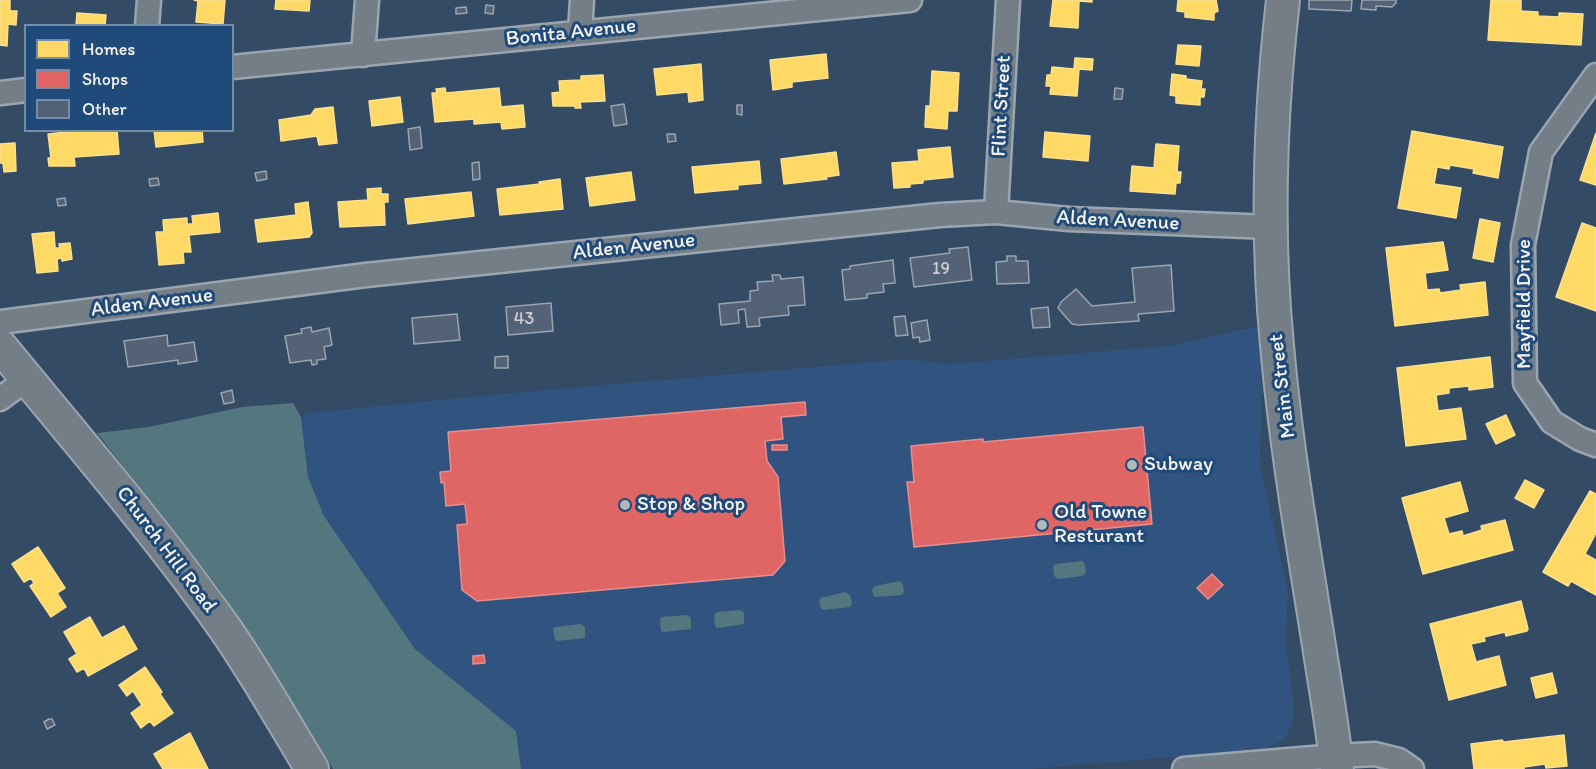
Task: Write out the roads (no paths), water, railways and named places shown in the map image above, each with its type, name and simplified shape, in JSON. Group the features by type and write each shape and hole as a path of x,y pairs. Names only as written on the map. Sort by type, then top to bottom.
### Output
{"main road":[{"name":"Main Street","path":"1283,0 1275,77 1271,227 1273,295 1280,378 1336,762"},
{"name":"Church Hill Road","path":"0,346 131,503 180,566 244,657 312,769"}],"street":[{"path":"147,24 149,0"},
{"path":"363,55 367,0"},
{"path":"580,32 582,0"},
{"name":"Bonita Avenue","path":"234,67 580,32 795,5 910,0"},
{"name":"Flint Street","path":"996,212 1008,0"},
{"name":"Mayfield Drive","path":"1596,75 1540,152 1522,244 1525,383 1552,422 1580,439 1596,445"},
{"path":"0,93 24,90"},
{"name":"Alden Avenue","path":"0,322 377,273 882,221 996,212 1070,219 1271,227"},
{"path":"0,399 27,379"},
{"path":"1184,769 1336,762 1375,754 1399,760 1412,769"}],"place":[{"name":"Subway","path":"1132,465"},
{"name":"Stop & Shop","path":"625,505"},
{"name":"Old Towne Resturant","path":"1042,525"}]}
